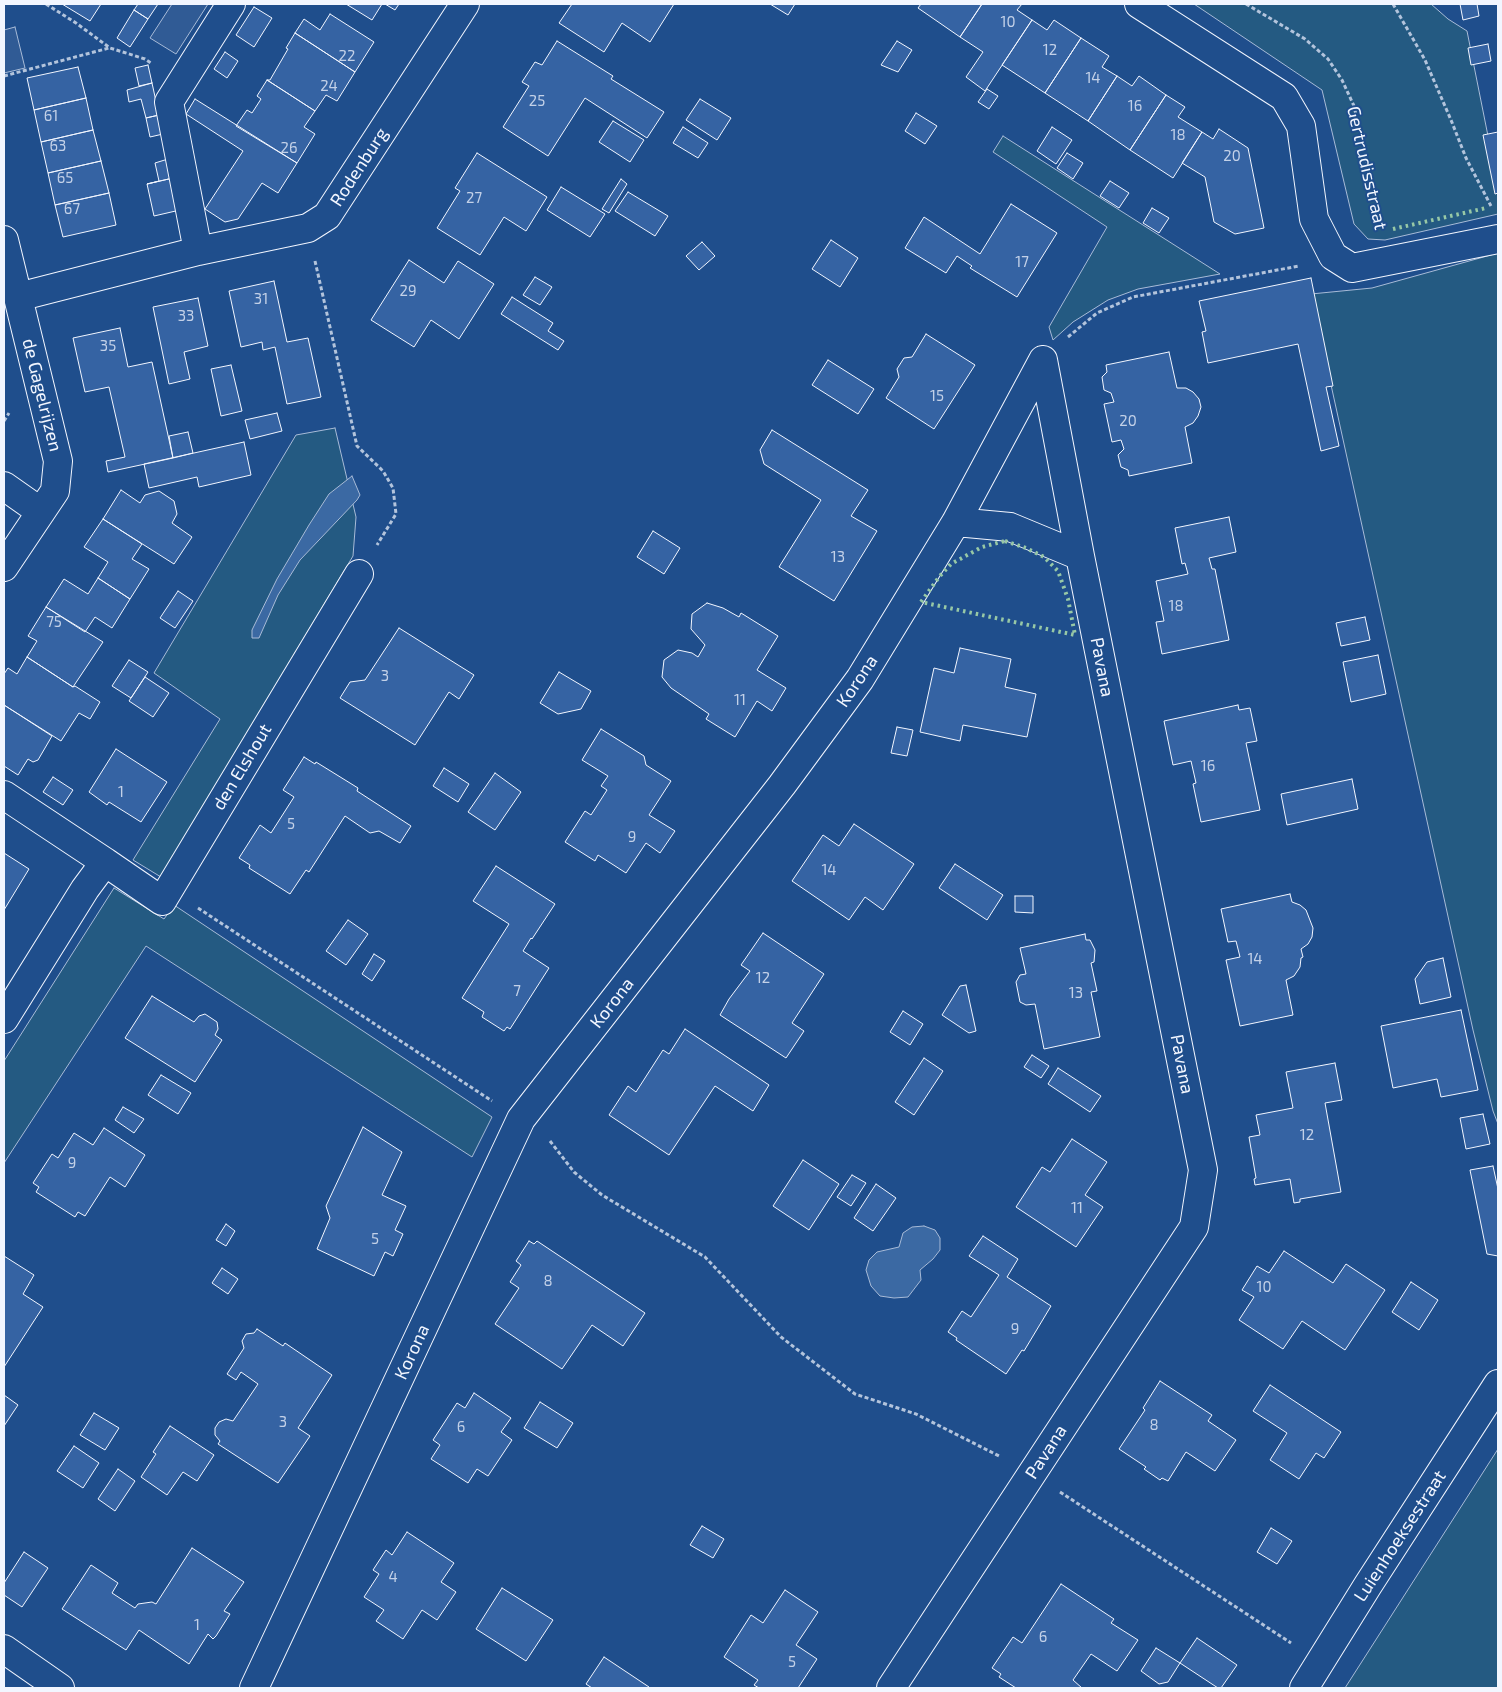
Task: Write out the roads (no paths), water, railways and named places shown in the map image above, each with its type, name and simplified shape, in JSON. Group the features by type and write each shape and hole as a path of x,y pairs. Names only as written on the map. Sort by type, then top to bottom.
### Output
{"street":[{"path":"198,251 169,102 231,4"},
{"name":"Rodenburg","path":"18,297 198,251 308,228 327,216 465,4"},
{"path":"1139,4 1284,97 1301,126 1314,219 1334,256 1352,268 1498,239"},
{"name":"de Gagelrijzen","path":"4,240 58,460 55,491 4,567"},
{"name":"Korona","path":"254,1688 521,1119 782,785 860,680 956,522 1043,360"},
{"name":"Pavana","path":"891,1688 1194,1227 1203,1170 1080,556 1043,360"},
{"path":"4,486 41,512"},
{"path":"956,522 1010,527 1080,556"},
{"name":"den Elshout","path":"105,862 162,901 359,574"},
{"path":"4,795 105,862 85,889 4,1019"},
{"name":"Luienhoeksestraat","path":"1304,1688 1498,1384"},
{"path":"4,1649 60,1688"}]}
